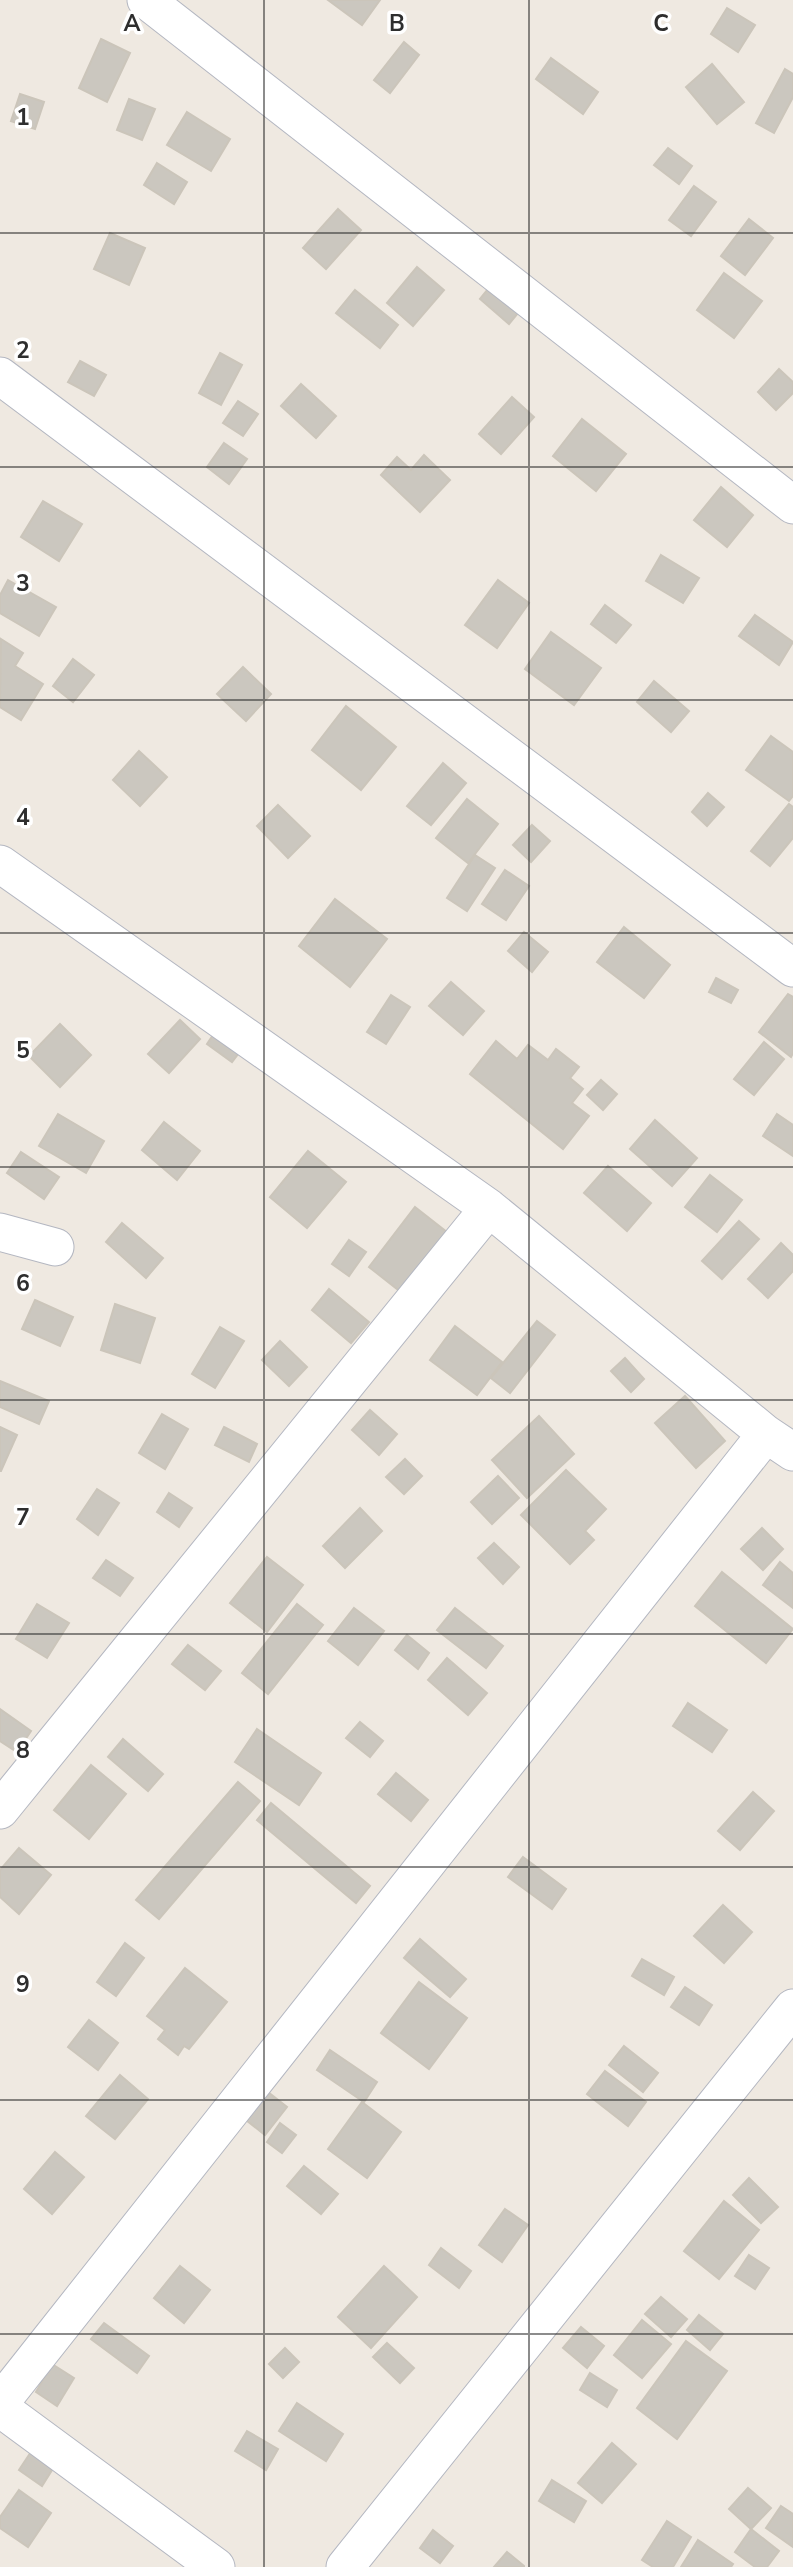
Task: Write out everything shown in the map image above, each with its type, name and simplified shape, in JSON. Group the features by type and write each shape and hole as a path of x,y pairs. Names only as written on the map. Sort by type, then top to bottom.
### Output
{"street":[{"path":"146,0 793,505"},
{"path":"0,376 793,968"},
{"path":"0,863 489,1208 779,1443 0,2405 216,2567"},
{"path":"0,1810 489,1208"},
{"path":"0,1232 55,1247"},
{"path":"345,2567 793,2008"}],"building":[{"path":"328,0 380,0 362,25"},
{"path":"727,8 755,25 738,52 711,34"},
{"path":"101,39 130,53 107,102 79,88"},
{"path":"404,42 419,55 390,93 374,80"},
{"path":"551,58 598,92 583,114 536,79"},
{"path":"712,64 744,102 717,124 686,87"},
{"path":"785,69 793,74 793,97 774,133 756,123"},
{"path":"20,94 44,102 35,129 11,121"},
{"path":"129,99 155,109 142,140 117,130"},
{"path":"187,112 230,139 211,171 167,145"},
{"path":"668,148 692,166 679,184 654,165"},
{"path":"157,163 187,182 174,204 144,185"},
{"path":"694,186 716,202 691,236 669,220"},
{"path":"338,209 361,230 326,269 303,248"},
{"path":"749,219 773,238 745,275 721,256"},
{"path":"110,233 145,248 129,285 94,269"},
{"path":"417,267 444,290 413,326 387,303"},
{"path":"724,273 762,301 734,338 697,310"},
{"path":"497,278 527,302 509,324 480,299"},
{"path":"355,290 398,325 380,348 336,313"},
{"path":"220,353 242,365 221,405 199,393"},
{"path":"80,361 106,375 94,396 68,382"},
{"path":"779,369 793,382 793,393 776,410 758,392"},
{"path":"301,384 336,416 316,438 281,406"},
{"path":"512,397 534,417 501,454 479,434"},
{"path":"238,401 258,414 243,436 223,423"},
{"path":"582,419 626,454 596,491 553,456"},
{"path":"224,443 247,459 229,484 207,467"},
{"path":"424,455 450,480 420,512 381,475 397,457 411,470"},
{"path":"721,487 753,515 727,547 694,520"},
{"path":"43,501 82,524 59,561 21,537"},
{"path":"661,555 699,578 683,603 646,581"},
{"path":"8,580 56,607 39,636 0,613 0,595"},
{"path":"498,580 529,603 497,648 465,625"},
{"path":"605,605 631,625 616,643 591,624"},
{"path":"755,615 793,642 779,665 739,636"},
{"path":"551,632 601,668 574,705 525,669"},
{"path":"1,639 23,653 15,666 43,684 21,720 0,707"},
{"path":"73,659 94,675 73,702 53,686"},
{"path":"243,667 271,694 246,721 217,694"},
{"path":"654,681 689,711 671,732 637,702"},
{"path":"346,706 396,747 361,790 312,750"},
{"path":"771,736 793,752 793,796 789,801 746,770"},
{"path":"139,751 167,777 140,806 113,780"},
{"path":"443,763 466,783 431,825 407,806"},
{"path":"708,793 724,807 707,826 692,812"},
{"path":"467,799 498,824 468,863 436,838"},
{"path":"789,804 793,807 793,838 770,866 751,851"},
{"path":"278,805 310,836 288,858 257,826"},
{"path":"532,825 550,841 531,862 513,845"},
{"path":"475,855 495,868 467,911 447,898"},
{"path":"505,870 529,886 506,920 482,904"},
{"path":"335,899 387,939 350,987 299,946"},
{"path":"624,927 670,965 644,998 597,962"},
{"path":"524,932 548,952 532,972 508,951"},
{"path":"716,978 738,990 731,1003 709,992"},
{"path":"451,982 484,1011 463,1035 429,1006"},
{"path":"788,994 793,997 791,1057 759,1032"},
{"path":"391,995 410,1007 386,1044 367,1032"},
{"path":"180,1020 200,1039 169,1073 148,1054"},
{"path":"60,1024 91,1055 60,1087 29,1056"},
{"path":"219,1026 245,1045 232,1062 207,1044"},
{"path":"496,1041 517,1059 528,1045 548,1060 556,1049 579,1067 570,1078 583,1089 572,1103 589,1116 563,1149 470,1074"},
{"path":"764,1042 784,1059 754,1095 734,1079"},
{"path":"601,1080 617,1094 603,1110 587,1095"},
{"path":"58,1114 104,1141 86,1173 39,1146"},
{"path":"777,1114 793,1125 793,1156 763,1136"},
{"path":"655,1120 697,1158 672,1186 630,1149"},
{"path":"164,1122 200,1151 177,1180 142,1150"},
{"path":"308,1151 346,1182 307,1228 270,1197"},
{"path":"21,1152 59,1177 44,1199 7,1173"},
{"path":"608,1166 651,1203 627,1231 584,1193"},
{"path":"710,1175 742,1200 717,1232 685,1207"},
{"path":"415,1207 457,1240 411,1300 369,1267"},
{"path":"739,1221 759,1239 722,1279 702,1261"},
{"path":"122,1223 163,1258 146,1278 106,1242"},
{"path":"349,1240 366,1252 349,1276 332,1264"},
{"path":"781,1243 793,1255 793,1271 768,1298 748,1279"},
{"path":"329,1289 369,1322 351,1343 312,1310"},
{"path":"35,1300 73,1317 60,1346 22,1329"},
{"path":"115,1304 155,1318 140,1363 101,1350"},
{"path":"537,1321 555,1335 510,1393 491,1378"},
{"path":"455,1326 502,1362 477,1395 430,1360"},
{"path":"220,1327 244,1341 215,1388 192,1374"},
{"path":"280,1341 307,1367 289,1386 262,1360"},
{"path":"625,1358 644,1379 631,1392 611,1371"},
{"path":"0,1381 49,1401 39,1424 0,1407"},
{"path":"685,1396 725,1441 696,1468 655,1423"},
{"path":"370,1410 397,1434 379,1455 352,1430"},
{"path":"162,1414 188,1429 165,1469 139,1453"},
{"path":"539,1416 574,1454 527,1498 492,1460"},
{"path":"0,1427 17,1435 1,1471 0,1471"},
{"path":"224,1427 257,1444 249,1462 215,1445"},
{"path":"405,1459 422,1476 404,1494 386,1477"},
{"path":"566,1470 606,1509 585,1531 594,1540 570,1564 521,1515"},
{"path":"498,1476 519,1498 492,1524 471,1502"},
{"path":"97,1489 119,1503 98,1535 77,1519"},
{"path":"169,1493 192,1508 179,1527 157,1512"},
{"path":"360,1508 382,1531 345,1568 323,1546"},
{"path":"762,1528 783,1549 763,1570 741,1549"},
{"path":"494,1543 519,1567 503,1584 478,1558"},
{"path":"267,1557 303,1585 267,1632 230,1603"},
{"path":"106,1560 133,1578 120,1596 93,1578"},
{"path":"780,1562 793,1573 793,1608 763,1585"},
{"path":"722,1572 793,1629 766,1663 695,1606"},
{"path":"37,1604 69,1623 47,1658 16,1639"},
{"path":"297,1604 323,1625 268,1694 242,1673"},
{"path":"354,1608 384,1631 358,1665 328,1641"},
{"path":"455,1608 503,1646 486,1668 437,1630"},
{"path":"407,1635 429,1653 418,1669 395,1650"},
{"path":"188,1645 221,1671 205,1690 172,1664"},
{"path":"447,1658 487,1693 468,1715 428,1680"},
{"path":"688,1703 727,1730 712,1752 673,1726"},
{"path":"0,1709 31,1731 17,1752 0,1741"},
{"path":"360,1722 383,1741 370,1757 346,1738"},
{"path":"257,1729 321,1773 299,1805 235,1762"},
{"path":"123,1739 163,1774 148,1791 108,1757"},
{"path":"91,1765 126,1794 89,1839 54,1810"},
{"path":"396,1773 428,1800 411,1821 378,1794"},
{"path":"238,1782 260,1801 159,1919 136,1900"},
{"path":"753,1792 774,1811 740,1850 718,1831"},
{"path":"271,1803 370,1886 356,1903 257,1820"},
{"path":"19,1848 51,1875 19,1914 0,1897 0,1870"},
{"path":"523,1857 566,1889 552,1909 508,1877"},
{"path":"723,1905 752,1932 724,1963 694,1936"},
{"path":"420,1939 466,1979 450,1997 404,1958"},
{"path":"125,1943 144,1958 116,1996 97,1982"},
{"path":"642,1959 674,1977 664,1995 632,1976"},
{"path":"185,1968 227,2002 189,2049 184,2046 178,2055 158,2039 165,2030 147,2016"},
{"path":"419,1982 467,2018 429,2069 381,2033"},
{"path":"685,1987 712,2005 699,2025 671,2007"},
{"path":"89,2020 118,2043 98,2070 68,2047"},
{"path":"624,2046 658,2073 643,2092 609,2065"},
{"path":"330,2050 377,2082 364,2102 317,2070"},
{"path":"605,2071 646,2102 628,2126 587,2094"},
{"path":"120,2075 148,2099 115,2139 86,2116"},
{"path":"268,2092 287,2107 265,2135 246,2120"},
{"path":"362,2102 401,2132 367,2178 328,2149"},
{"path":"280,2123 296,2135 282,2153 267,2142"},
{"path":"55,2152 84,2177 52,2214 24,2189"},
{"path":"304,2166 338,2194 321,2214 287,2186"},
{"path":"749,2178 778,2207 761,2223 733,2195"},
{"path":"724,2201 759,2230 719,2279 684,2251"},
{"path":"505,2209 528,2225 502,2262 479,2245"},
{"path":"441,2248 471,2271 459,2288 429,2265"},
{"path":"749,2255 769,2268 755,2289 735,2276"},
{"path":"180,2266 210,2290 184,2323 154,2298"},
{"path":"384,2266 417,2297 371,2348 338,2317"},
{"path":"661,2297 687,2319 671,2337 645,2314"},
{"path":"699,2315 723,2334 710,2350 687,2330"},
{"path":"642,2320 671,2344 642,2378 614,2355"},
{"path":"104,2323 149,2356 137,2373 91,2339"},
{"path":"581,2327 604,2346 587,2368 563,2348"},
{"path":"686,2341 727,2371 677,2439 637,2408"},
{"path":"387,2343 414,2368 400,2383 373,2357"},
{"path":"285,2348 299,2362 283,2378 269,2364"},
{"path":"52,2364 74,2378 57,2406 36,2392"},
{"path":"590,2373 617,2390 607,2407 580,2390"},
{"path":"297,2403 343,2434 326,2461 279,2431"},
{"path":"247,2431 278,2449 266,2470 235,2451"},
{"path":"37,2443 59,2459 42,2486 19,2470"},
{"path":"612,2443 636,2464 602,2503 578,2483"},
{"path":"552,2480 586,2501 574,2522 539,2501"},
{"path":"748,2488 771,2508 751,2529 729,2509"},
{"path":"19,2490 51,2513 28,2547 0,2528 0,2517"},
{"path":"781,2506 793,2514 793,2547 766,2528"},
{"path":"667,2521 691,2537 673,2567 653,2567 642,2560"},
{"path":"751,2529 779,2551 767,2567 755,2567 735,2552"},
{"path":"433,2530 453,2546 440,2563 420,2548"},
{"path":"698,2540 733,2564 731,2567 681,2567"},
{"path":"507,2552 524,2566 524,2567 494,2567"}]}
